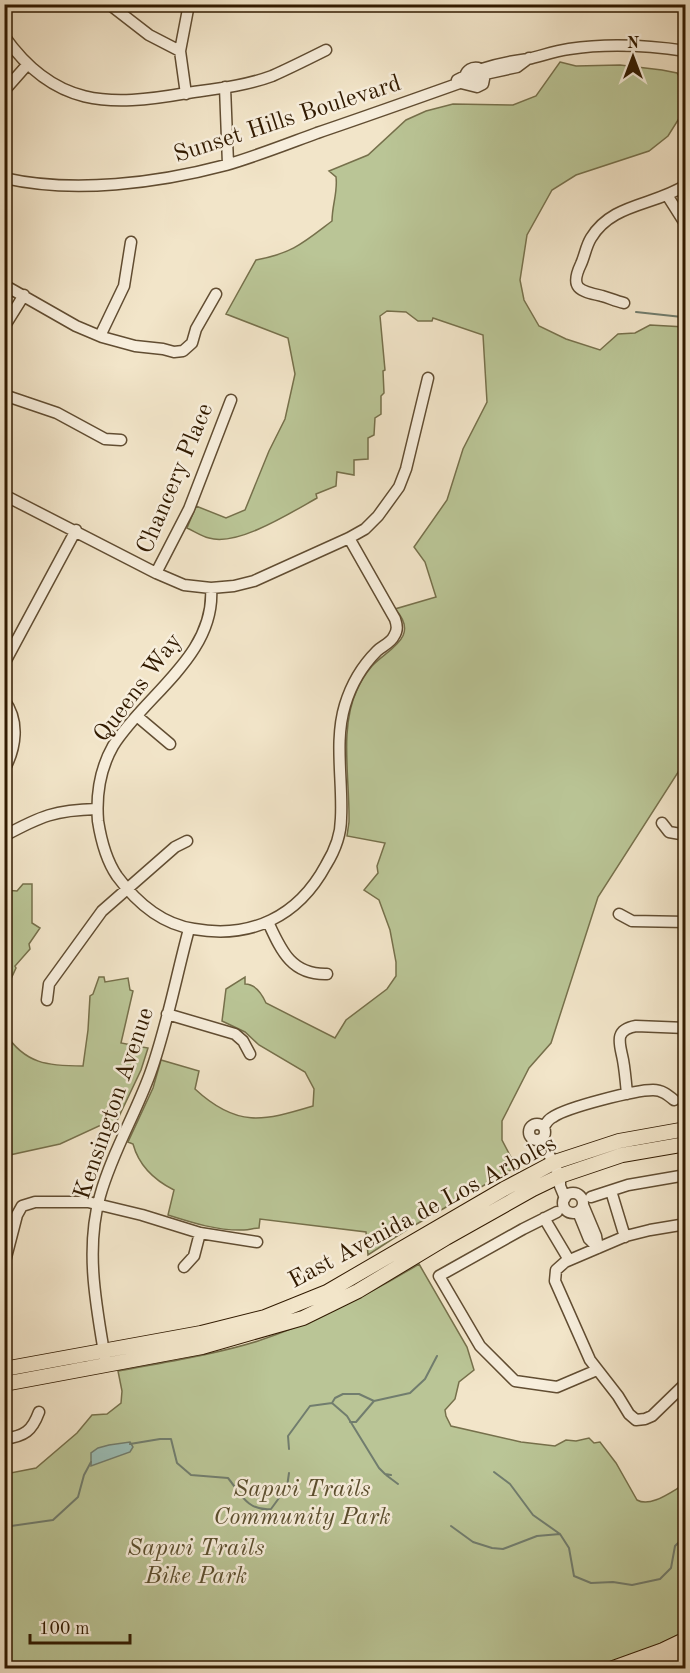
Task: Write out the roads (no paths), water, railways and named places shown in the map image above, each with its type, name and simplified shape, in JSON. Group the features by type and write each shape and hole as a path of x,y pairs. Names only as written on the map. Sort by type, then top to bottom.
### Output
{"main road":[{"name":"East Avenida de Los Arboles","path":"4,1369 229,1327 265,1317 327,1292 504,1189 555,1162 620,1141 686,1130"},
{"name":"East Avenida de Los Arboles","path":"4,1384 202,1347 312,1314 358,1292 446,1238 533,1189 561,1176 622,1155 686,1144"},
{"path":"614,1668 686,1639"},
{"path":"650,1668 686,1653"}],"street":[{"path":"109,4 150,35 180,51"},
{"path":"186,94 180,51 189,4"},
{"path":"4,36 27,65 61,88 96,99 131,102 225,87 271,76 326,50"},
{"name":"Sunset Hills Boulevard","path":"439,90 465,76 472,68 483,72 566,49 602,45 640,45 686,51"},
{"path":"4,91 27,65"},
{"name":"Sunset Hills Boulevard","path":"4,178 64,185 112,184 160,179 228,164 461,83 477,87 483,84 483,72"},
{"path":"225,87 228,164"},
{"path":"624,303 585,293 578,285 576,274 586,248 597,229 613,215 632,206 667,195 686,185"},
{"path":"667,195 686,225"},
{"path":"100,336 124,286 131,242"},
{"path":"4,285 76,326 100,336 135,346 174,352 183,351 192,343 196,329 216,294"},
{"path":"4,327 24,295"},
{"path":"4,495 184,585 211,588 254,581 350,538 378,516 399,487 406,469 428,378"},
{"path":"4,394 57,413 105,439 121,440"},
{"name":"Chancery Place","path":"156,573 189,509 231,400"},
{"path":"4,664 76,530"},
{"name":"Queens Way","path":"211,588 211,605 194,648 119,738 106,761 101,775 97,809 100,833 114,872 141,904 155,914 189,928 209,932 230,932 250,929 289,911 320,878 330,858 341,821 340,734 345,705 362,668 378,650 393,639 397,630 395,619 350,538"},
{"path":"4,700 13,717 15,731 11,757 4,770"},
{"path":"138,717 170,744"},
{"path":"4,836 47,815 70,810 97,809"},
{"path":"662,823 669,832 686,835"},
{"path":"46,1000 50,984 102,911 175,847 187,841"},
{"path":"619,914 632,921 686,922"},
{"path":"268,922 280,947 294,965 305,972 327,974"},
{"name":"Kensington Avenue","path":"107,1365 93,1275 93,1237 98,1204 114,1154 150,1071 189,928"},
{"path":"166,1014 235,1034 243,1041 250,1054"},
{"path":"627,1094 618,1043 622,1033 636,1026 686,1028"},
{"path":"674,1100 662,1091 653,1090 593,1102 556,1115 540,1125 545,1134 542,1139 561,1176 568,1182 569,1196 564,1204 566,1210 572,1213 611,1191 686,1175"},
{"path":"611,1191 625,1237"},
{"path":"569,1196 582,1197 598,1248"},
{"path":"4,1265 17,1215 22,1206 35,1202 98,1204 200,1233 257,1242"},
{"path":"556,1212 439,1276 481,1347 515,1381 557,1388 597,1370"},
{"path":"544,1218 569,1260"},
{"path":"686,1224 625,1237 560,1264 555,1270 555,1281 585,1352 629,1414 636,1420 652,1416 686,1383"},
{"path":"184,1267 194,1256 200,1233"},
{"path":"4,1439 13,1438 31,1429 39,1412"}],"water":[{"path":"130,1442 133,1447 130,1452 91,1466 91,1453 98,1448"}],"waterway":[{"path":"636,312 682,317"},
{"path":"332,1403 335,1398 343,1394 359,1394 374,1401 410,1393 425,1379 437,1356"},
{"path":"350,1422 356,1422 374,1401"},
{"path":"289,1449 288,1436 310,1406 332,1403 347,1416 379,1468 385,1474 391,1475"},
{"path":"130,1444 171,1439 177,1463 191,1475 228,1478 245,1500 263,1509 271,1509 287,1487 289,1473"},
{"path":"4,1533 11,1526 53,1520 78,1497 84,1475 91,1462"},
{"path":"494,1472 510,1484 533,1515 560,1534 569,1548 574,1576 591,1583 613,1582 632,1585 660,1579 671,1568 675,1546 686,1535"},
{"path":"386,1475 398,1484"},
{"path":"451,1526 473,1542 503,1549 537,1536 560,1534"}],"park label":[{"name":"Sapwi Trails Community Park","path":"302,1502"},
{"name":"Sapwi Trails Bike Park","path":"196,1561"}]}
